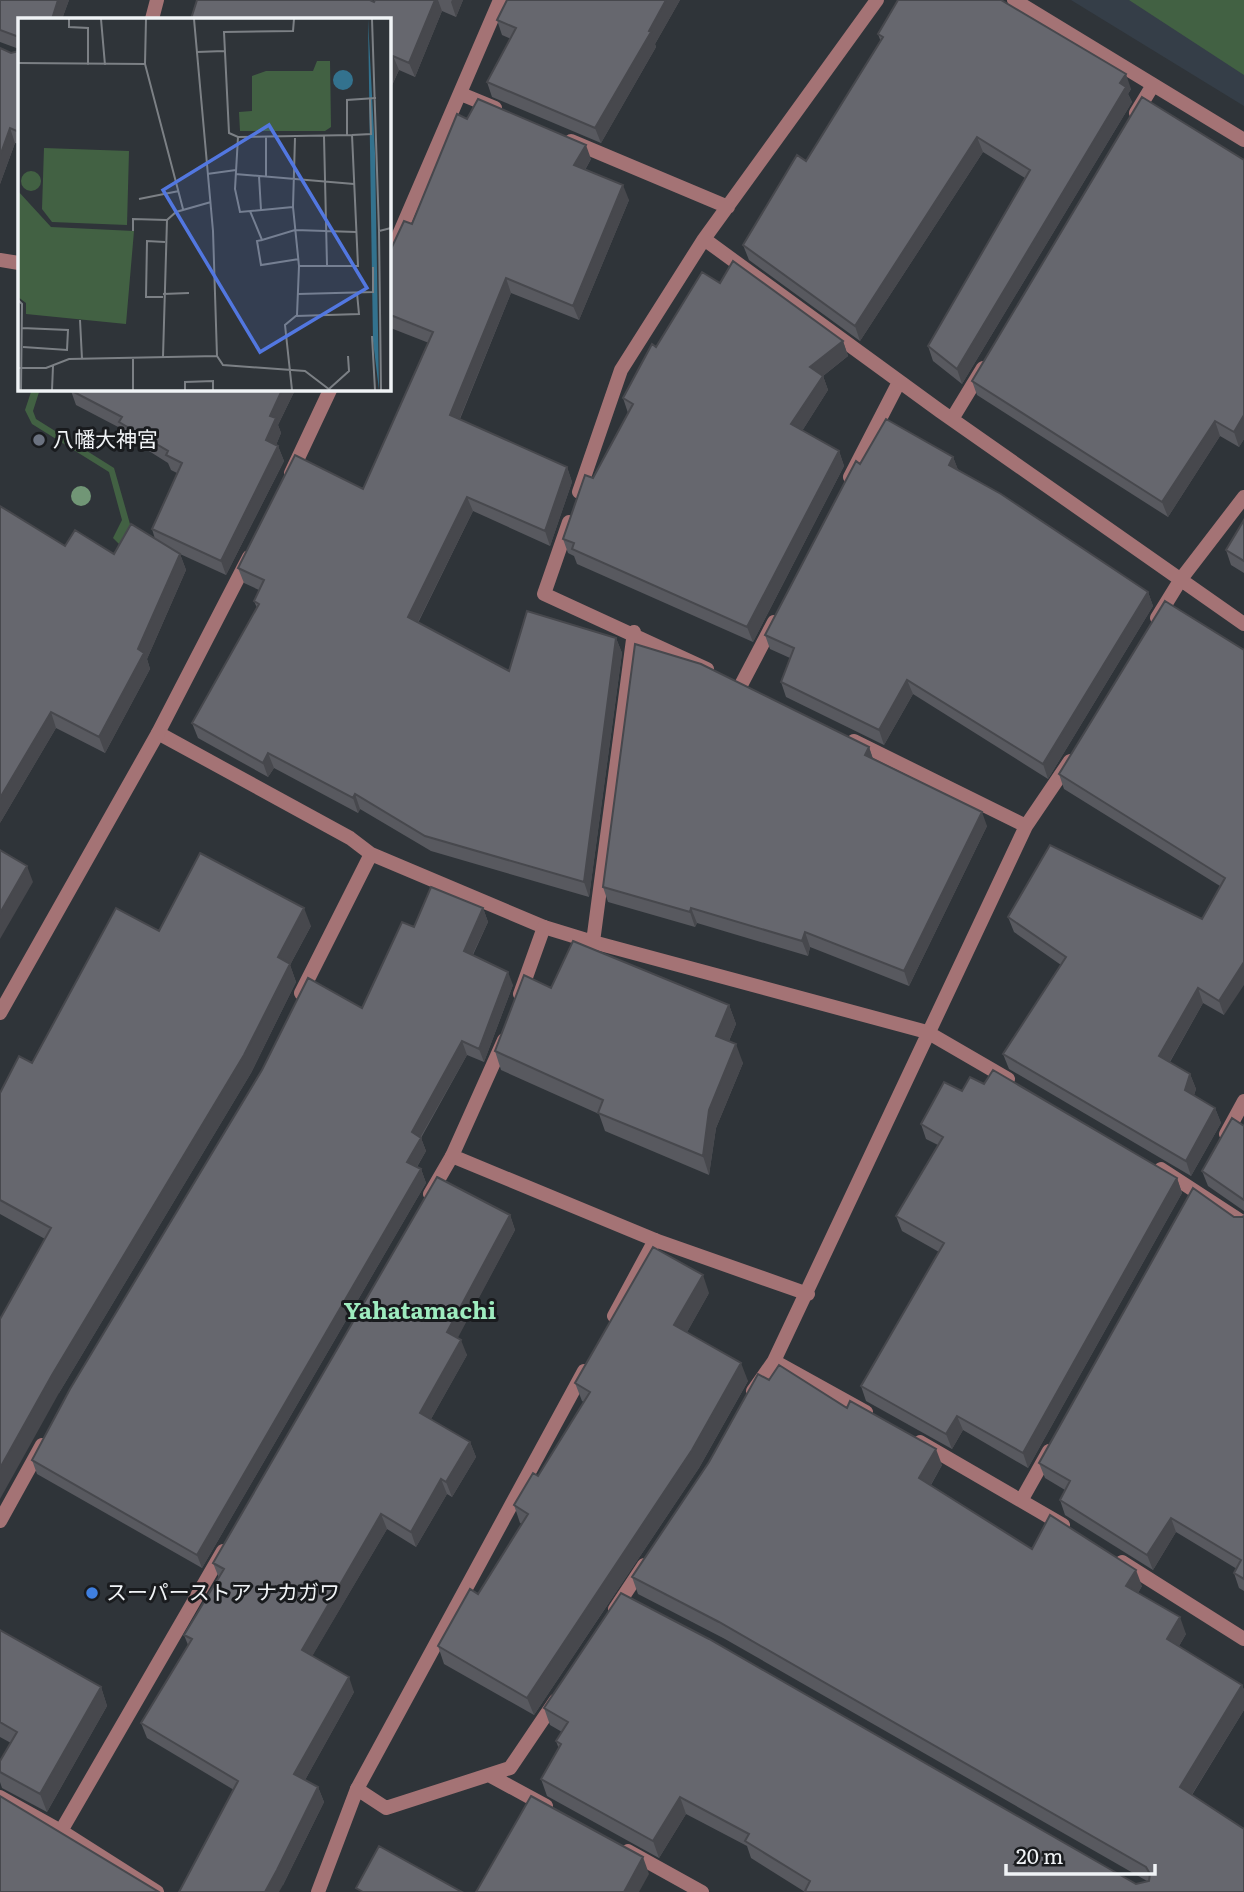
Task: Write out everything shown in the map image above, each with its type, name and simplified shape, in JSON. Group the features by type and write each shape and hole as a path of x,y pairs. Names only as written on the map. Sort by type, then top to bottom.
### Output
{"street":[{"path":"152,18 157,0"},
{"path":"390,255 500,0"},
{"path":"779,612 735,682 634,632 544,594 621,370 704,239 877,0"},
{"path":"1014,0 1244,140"},
{"path":"1131,121 1153,85"},
{"path":"461,93 512,115"},
{"path":"563,137 728,207"},
{"path":"704,239 900,382 1244,624"},
{"path":"0,260 18,263"},
{"path":"952,419 988,359"},
{"path":"842,491 900,382"},
{"path":"283,489 330,390"},
{"path":"1152,626 1181,579 1244,497"},
{"path":"0,1013 158,733 258,538"},
{"path":"593,942 634,632"},
{"path":"158,733 350,838 371,854 544,927 928,1032 1021,1086"},
{"path":"840,734 1026,826"},
{"path":"744,1408 775,1360 808,1294 1026,826 1079,745"},
{"path":"297,1003 371,854"},
{"path":"424,1204 452,1156 511,1019 544,927"},
{"path":"1220,1145 1244,1101"},
{"path":"452,1156 655,1240 808,1294"},
{"path":"1149,1161 1244,1223"},
{"path":"609,1326 655,1240"},
{"path":"775,1360 881,1420"},
{"path":"318,1892 357,1789 589,1362"},
{"path":"904,1433 1022,1499 1081,1536"},
{"path":"0,1521 47,1435"},
{"path":"1022,1499 1056,1439"},
{"path":"61,1831 229,1542"},
{"path":"1104,1551 1244,1639"},
{"path":"608,1620 629,1600 653,1552"},
{"path":"357,1789 386,1808 510,1768 563,1688"},
{"path":"489,1775 560,1814"},
{"path":"0,1797 61,1831 157,1892"},
{"path":"619,1846 702,1892"}],"shaded area":[{"path":"1071,0 1244,0 1244,106"}],"green space":[{"path":"1129,0 1244,0 1244,75"},
{"path":"32,390 40,390 33,411 36,419 114,468 132,531 121,546 113,538 122,520 109,472 32,424 25,410"}],"building":[{"path":"0,0 58,0 52,18 18,18 18,37 0,30"},
{"path":"197,0 435,0 409,63 393,56 390,63 390,18 191,18"},
{"path":"507,0 666,0 649,31 651,32 595,128 487,82 516,28 497,20"},
{"path":"898,0 1001,0 1126,74 1120,83 1126,87 957,369 928,346 1030,170 977,137 855,326 743,245 797,155 806,161 883,37 878,34"},
{"path":"0,48 11,53 18,51 18,132 10,128 0,156"},
{"path":"1142,97 1244,160 1244,415 1234,432 1215,421 1162,502 972,381"},
{"path":"478,99 586,145 574,165 623,185 573,306 506,278 450,415 567,467 545,531 467,497 408,617 509,671 527,611 616,638 584,882 425,836 355,794 353,798 268,753 263,763 192,723 259,604 254,601 264,580 238,568 295,455 363,489 433,332 390,315 390,250 404,221 412,224 457,114 467,119"},
{"path":"733,261 843,341 810,367 823,376 791,424 839,451 747,627 572,549 574,543 563,539 585,475 593,478 633,404 623,398 652,344 656,347 702,272 720,283"},
{"path":"70,390 282,390 270,416 276,418 266,440 278,446 221,561 152,529 182,463 166,455 168,451 119,422 122,417"},
{"path":"886,419 953,457 949,465 1001,494 1148,592 1043,764 907,680 879,730 781,682 794,648 765,635 856,461 860,464"},
{"path":"0,506 65,546 75,530 114,554 131,524 180,554 138,649 144,653 99,737 51,712 0,798"},
{"path":"1244,520 1244,561 1226,550"},
{"path":"1165,601 1244,650 1244,962 1219,1001 1198,988 1159,1056 1190,1074 1185,1090 1215,1108 1186,1161 1003,1054 1066,957 1008,917 1050,845 1202,919 1225,878 1059,774"},
{"path":"635,644 701,664 869,747 865,755 982,812 904,971 805,932 802,941 691,908 690,912 603,887"},
{"path":"0,850 27,866 0,913"},
{"path":"200,853 304,908 278,957 290,964 244,1055 52,1375 0,1468 0,1319 51,1228 0,1200 0,1093 19,1056 32,1063 116,908 159,931"},
{"path":"431,887 483,908 464,951 508,972 479,1049 462,1041 412,1132 421,1138 407,1162 421,1169 197,1555 32,1460 70,1389 262,1070 308,978 362,1008 402,922 414,927"},
{"path":"573,941 729,1005 716,1036 736,1044 709,1110 703,1156 598,1113 603,1100 495,1051 524,975 551,988"},
{"path":"993,1070 1177,1178 1023,1453 957,1416 946,1434 861,1386 944,1243 896,1216 943,1137 921,1124 944,1082 962,1091 970,1077 984,1084"},
{"path":"1232,1118 1244,1126 1244,1200 1202,1171"},
{"path":"437,1177 510,1215 447,1332 461,1340 420,1413 470,1442 446,1482 441,1479 411,1532 381,1514 302,1650 349,1677 294,1774 318,1787 265,1892 179,1892 238,1781 141,1723 192,1639 184,1635 224,1569 213,1563"},
{"path":"1193,1188 1234,1217 1244,1216 1244,1579 1234,1573 1241,1560 1171,1518 1147,1555 1060,1500 1070,1481 1039,1463"},
{"path":"653,1247 703,1275 674,1325 741,1363 692,1450 527,1698 438,1646 470,1589 478,1594 528,1514 514,1505 533,1473 538,1476 590,1392 575,1383"},
{"path":"779,1365 847,1408 850,1401 936,1449 919,1478 1032,1549 1050,1515 1136,1570 1126,1586 1180,1617 1167,1639 1242,1685 1180,1787 1244,1829 1244,1892 807,1892 805,1891 810,1881 745,1841 749,1834 680,1797 653,1841 541,1779 561,1744 556,1741 568,1722 544,1708 621,1593 709,1639 1136,1884 1149,1881 1150,1874 1146,1867 719,1622 632,1577 709,1462 758,1374 769,1380"},
{"path":"0,1630 101,1687 40,1794 0,1772 0,1761 17,1732 0,1722"},
{"path":"0,1796 159,1892 0,1892"},
{"path":"531,1796 643,1857 624,1892 476,1892"},
{"path":"379,1846 462,1892 363,1892 356,1888"}],"place":[{"name":"八幡大神宮","path":"39,440"},
{"name":"スーパーストア ナカガワ","path":"92,1593"}],"district":[{"name":"Yahatamachi","path":"420,1311"}]}
